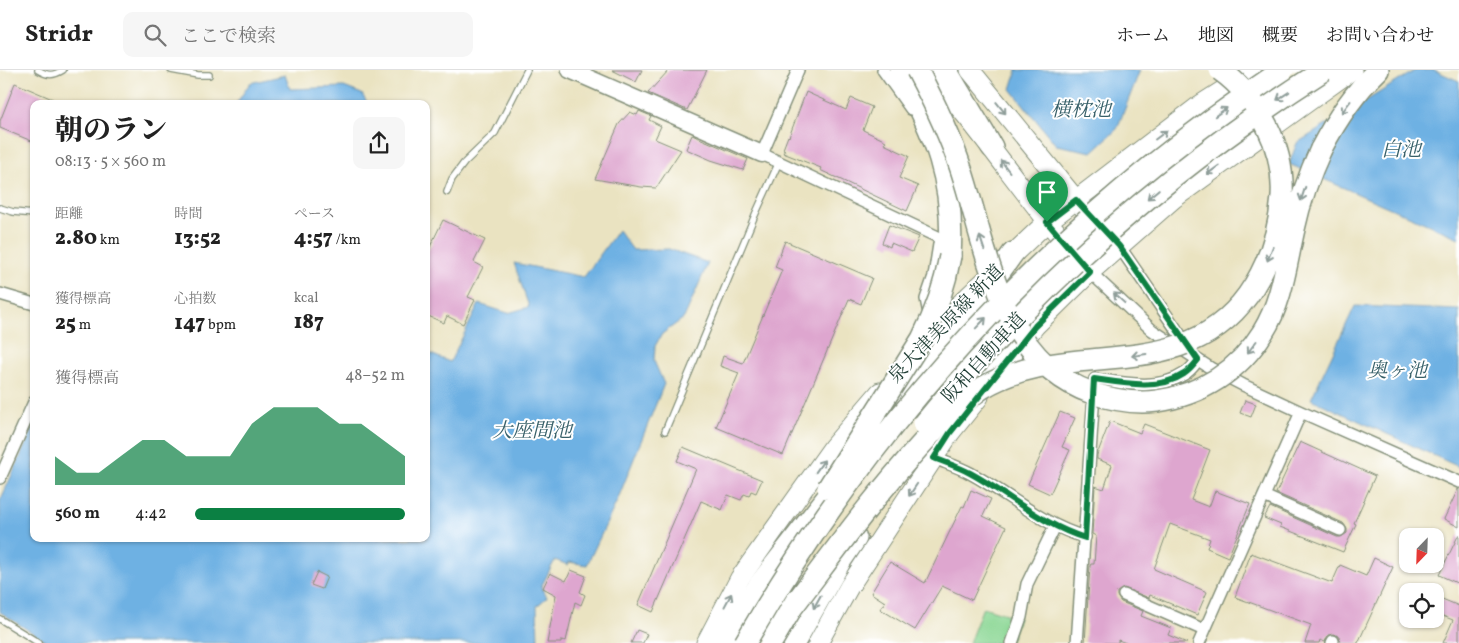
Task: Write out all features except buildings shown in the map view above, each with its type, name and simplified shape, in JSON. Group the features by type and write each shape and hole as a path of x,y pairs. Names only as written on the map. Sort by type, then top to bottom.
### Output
{"highway":[{"path":"770,599 820,502 922,339 941,299 946,277 951,233 950,212 943,168 937,146 927,123 900,70"},
{"path":"917,70 949,137 965,181 980,236 997,286 1016,328 1037,356 1068,382 1107,398 1130,402 1152,402 1175,399 1197,391 1218,380 1251,350 1264,332 1282,285 1301,199 1321,149 1353,97 1378,70"},
{"path":"946,70 992,148"},
{"path":"790,610 896,472 948,416 981,389 998,380 1030,369 1072,362 1138,356 1180,346 1199,338 1217,326 1245,299 1265,267 1277,232 1282,198 1280,172 1274,144 1263,118 1239,86 1220,70"},
{"name":"阪和自動車道","path":"744,643 817,526 863,462 970,335 1022,281 1138,175 1204,124 1283,70"},
{"name":"阪和自動車道","path":"771,643 835,540 932,413 982,356 1042,294 1095,244 1188,166 1276,101 1324,70"},
{"path":"723,643 759,585 931,361 982,298 1013,253"},
{"path":"794,643 840,560 927,432 950,405 976,381 1012,355"}],"main road":[{"path":"927,70 992,148 1047,222 1090,272"},
{"path":"970,70 1076,200 1119,246"},
{"name":"泉大津美原線 新道","path":"706,643 740,578 833,447 937,326 1047,222 1200,105 1255,70"},
{"path":"818,643 849,586 950,433 1035,326 1090,272 1173,199 1352,70"}],"street":[{"path":"570,70 588,75 762,154 940,238"},
{"path":"762,154 798,70"},
{"path":"883,70 909,106 923,132 932,158 940,195 942,218 940,238 934,276 926,299 928,309 937,326"},
{"path":"1119,246 1198,360"},
{"path":"1090,272 1152,330 1198,360 1242,385 1459,482"},
{"path":"1,298 30,303"},
{"path":"1077,643 1094,379 1126,384 1169,381 1185,374 1198,360"},
{"path":"0,478 30,411"},
{"path":"1199,643 1301,412"},
{"path":"934,458 969,473 1055,526 1085,538"},
{"path":"1264,496 1340,530"},
{"path":"1012,643 1027,584 1055,526"},
{"path":"1124,596 1204,630"}],"lane":[{"path":"38,70 46,75 55,75 63,70"},
{"path":"171,70 198,75 210,75"},
{"path":"446,192 452,179 464,163 495,133 527,70"},
{"path":"665,432 755,214 779,162"},
{"path":"0,208 13,212 30,214"},
{"path":"0,619 39,643"}],"green space":[{"path":"983,607 1019,618 1010,643 969,643"}],"water":[{"name":"横枕池","path":"1017,70 1140,70 1117,129 1092,152 1056,145 1011,89"},
{"name":"白池","path":"1416,70 1434,70 1459,81 1459,238 1289,164 1297,143"},
{"path":"285,75 290,89 344,87 362,94 366,100 239,100 250,83"},
{"name":"大座間池","path":"618,230 633,250 669,249 708,263 684,318 662,334 655,346 654,361 664,384 617,501 587,565 569,562 568,565 555,560 541,587 547,597 537,606 538,643 48,643 0,612 0,501 30,435 30,542 430,542 430,354 450,362 479,304 508,313 529,307 514,263 584,277"},
{"name":"奥ヶ池","path":"1355,306 1459,310 1459,467 1311,399"}],"route":[{"path":"1076,200 1119,246 1198,360 1185,374 1169,381 1126,384 1094,379 1085,538 1055,526 969,473 934,458 950,433 1035,326 1090,272 1047,222 1076,200"}]}
